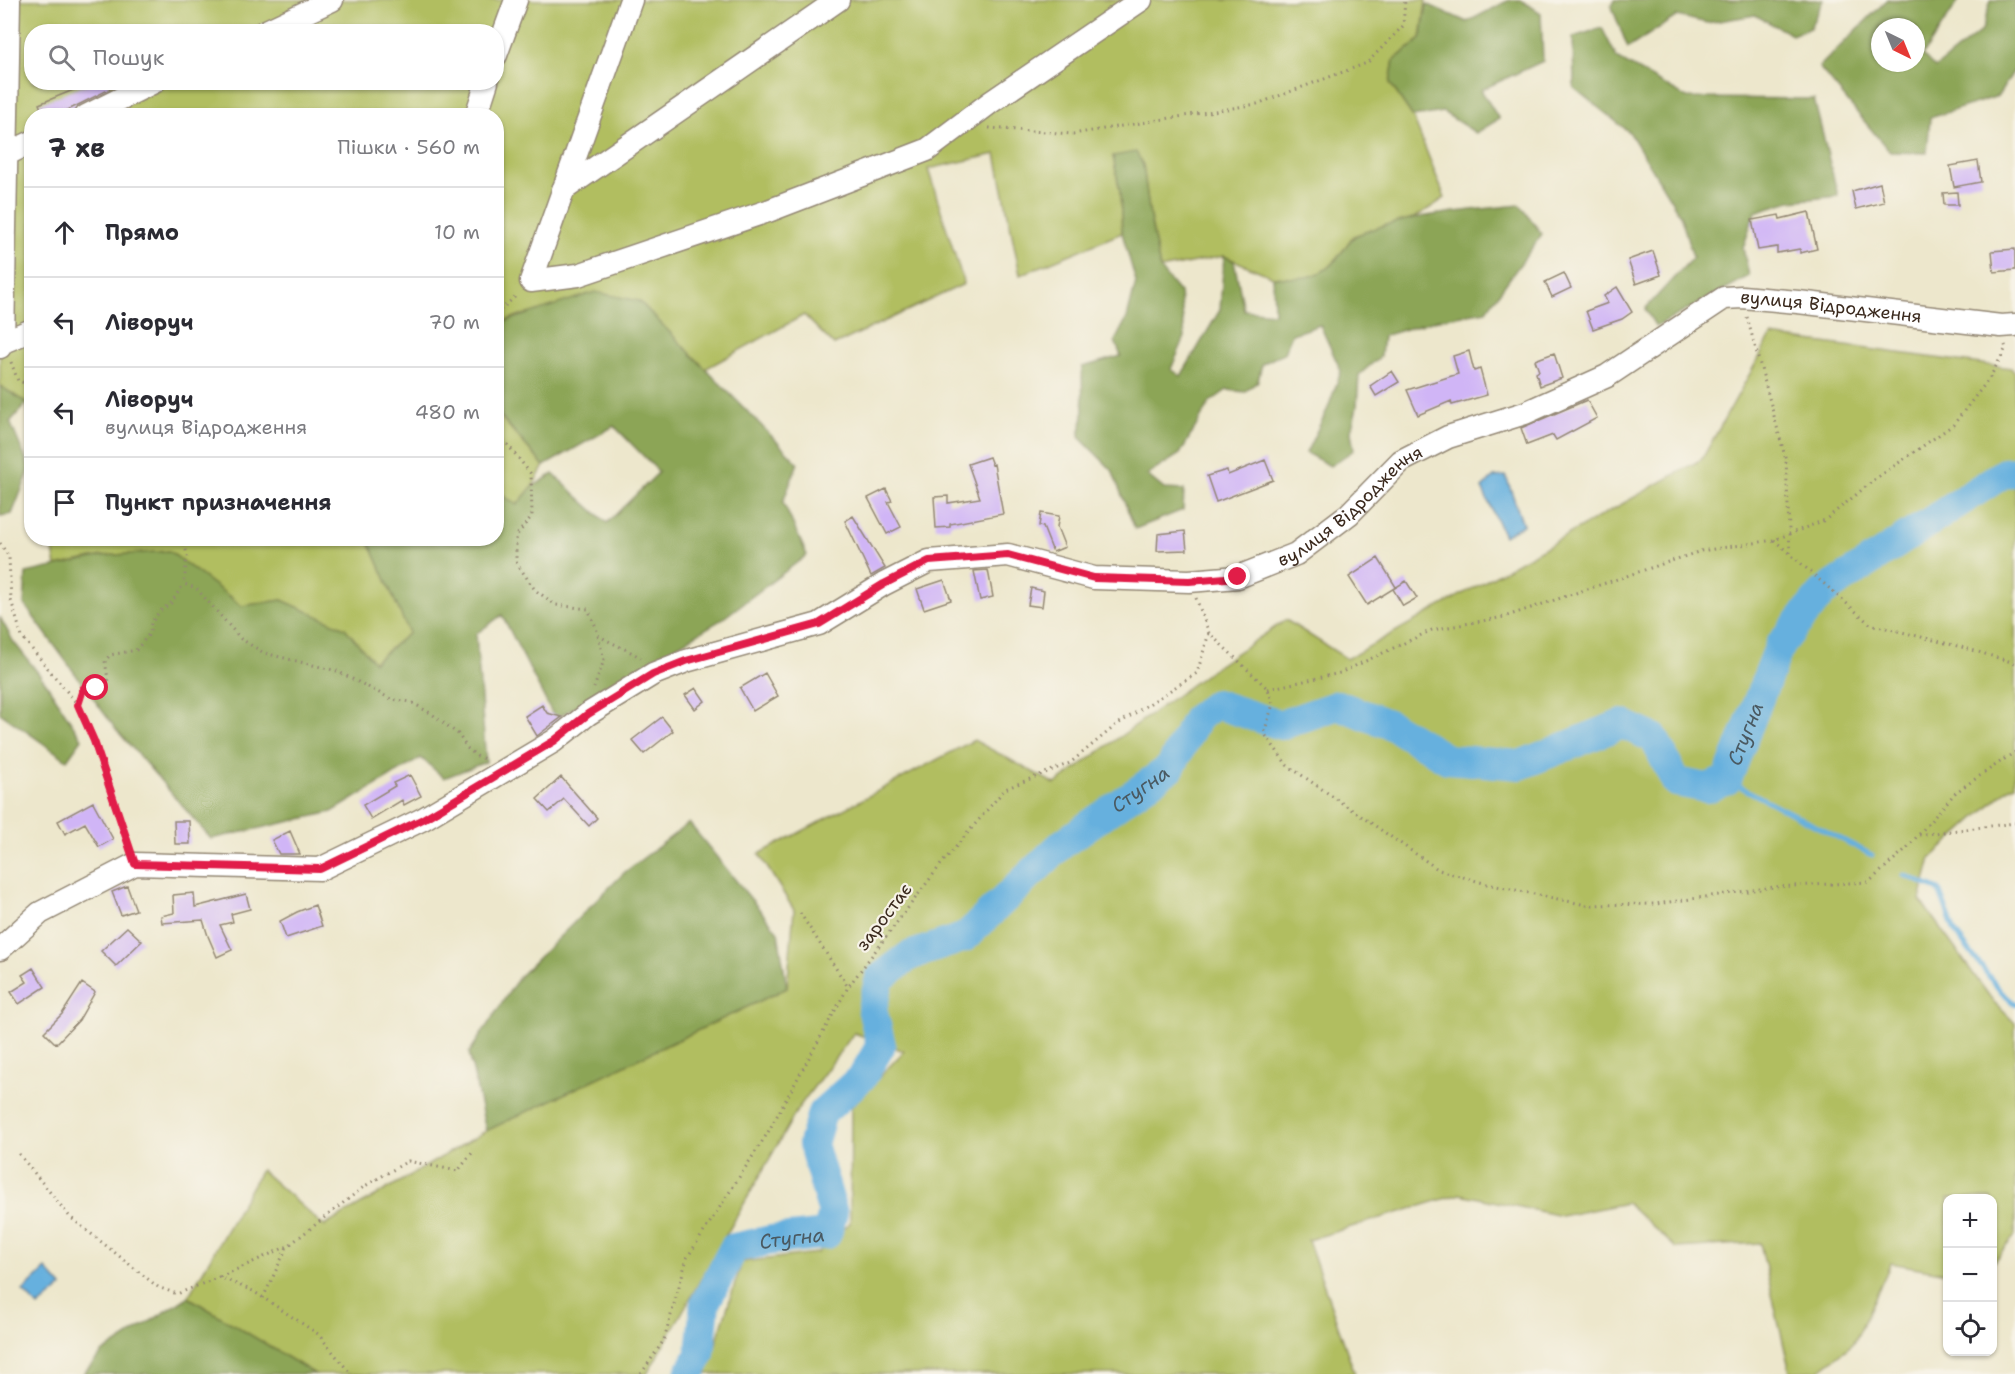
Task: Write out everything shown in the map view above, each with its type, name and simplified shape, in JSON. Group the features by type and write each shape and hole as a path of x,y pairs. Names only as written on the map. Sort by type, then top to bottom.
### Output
{"street":[{"path":"9,0 3,150 2,344 24,334"},
{"path":"281,24 332,0"},
{"path":"504,33 516,0"},
{"path":"632,0 531,281 578,275 799,200 927,150 1141,0"},
{"path":"563,190 838,0"},
{"path":"102,108 138,90"},
{"path":"479,108 484,90"},
{"path":"3,150 24,144"},
{"name":"вулиця Відродження","path":"0,949 40,913 135,864 320,869 423,819 554,741 588,714 653,674 686,661 819,624 884,584 929,561 1008,555 1094,578 1189,581 1238,577 1296,555 1349,514 1401,460 1448,437 1525,413 1606,376 1724,298 1742,297 2008,325"}],"path":[{"path":"962,124 996,129 1073,134 1257,104 1367,63 1403,26 1405,0"},
{"path":"504,306 531,281"},
{"path":"1742,297 1786,460 1790,553"},
{"path":"1268,688 1340,673 1432,630 1504,617 1701,551 1774,540 1825,520 1874,480 1953,425 1989,379 2006,348 2008,325"},
{"path":"2,344 18,381 24,383"},
{"path":"504,440 531,474 532,516 516,536 516,561 535,590 556,605 588,609 598,634 604,660 595,680 588,714"},
{"path":"1774,540 1870,624 2015,663"},
{"path":"0,543 9,557 11,600 22,637 78,705 94,741 135,864"},
{"path":"78,705 83,689 88,684 96,688 105,686 108,679 105,661 110,655 136,650 150,633 151,623 160,611 171,603 184,584 187,556 185,546"},
{"path":"1189,581 1209,633 1268,688 1273,704 1264,733 1287,765 1439,870 1487,884 1586,905 1656,904 1774,886 1869,882 1907,848 1956,792 2015,752"},
{"path":"184,584 196,588 241,639 264,653 337,671 391,699 411,702 432,714 458,734 467,748 478,757 490,760"},
{"name":"заростає","path":"641,1374 664,1340 687,1258 767,1134 848,987 942,863 1005,789 1070,763 1115,726 1197,673 1209,633"},
{"path":"598,634 613,645 641,658 653,674"},
{"path":"1919,835 2015,823"},
{"path":"800,913 848,987"},
{"path":"19,1154 70,1216 158,1287 177,1294 288,1246 365,1186 408,1161 458,1171 472,1153"},
{"path":"263,1298 288,1246"},
{"path":"219,1277 252,1291 318,1334 351,1374"}],"green space":[{"path":"0,0 1426,0 1421,39 1394,60 1390,83 1413,117 1445,198 1416,217 1353,236 1332,266 1317,275 1301,279 1273,277 1224,256 1160,269 1143,165 1113,156 1120,192 1122,233 1020,275 996,154 928,169 964,284 834,345 804,315 705,369 639,301 520,315 504,321 504,108 24,108 24,401 0,386"},
{"path":"1509,0 1521,0 1541,13 1543,61 1481,90 1499,119 1476,133 1443,112 1413,117 1390,83 1394,60 1421,39 1427,4 1467,22"},
{"path":"1615,0 1823,0 1810,28 1792,35 1755,15 1707,23 1677,16 1628,48 1611,5"},
{"path":"1887,0 1959,0 1925,52 1925,18 1871,18 1871,72 1925,72 1925,57 1935,68 1982,30 1991,0 2015,0 2015,72 1998,96 1930,118 1927,153 1890,152 1819,67"},
{"path":"1602,28 1617,58 1687,98 1814,99 1838,196 1790,201 1755,212 1743,248 1749,276 1656,327 1645,309 1693,257 1680,215 1630,133 1574,88 1573,37"},
{"path":"1136,152 1143,165 1160,269 1180,293 1185,337 1171,369 1181,376 1220,310 1224,256 1234,261 1244,310 1274,313 1273,277 1294,278 1320,273 1335,261 1355,236 1396,222 1437,214 1520,205 1542,234 1486,311 1439,319 1383,336 1381,356 1359,375 1357,407 1351,432 1354,450 1330,466 1306,453 1328,408 1341,371 1320,325 1292,334 1284,353 1262,364 1258,381 1245,392 1227,390 1210,402 1180,454 1147,475 1164,489 1184,490 1183,510 1135,529 1112,470 1079,437 1083,416 1082,367 1121,356 1115,341 1127,318 1136,282 1122,233 1120,192 1113,156"},
{"path":"595,292 639,301 798,463 783,502 807,555 721,620 555,719 502,615 476,634 486,762 444,778 421,758 332,812 211,839 115,728 24,604 26,573 102,556 169,551 242,606 282,600 345,628 374,662 409,633 371,546 504,546 504,497 517,505 532,487 553,474 607,523 659,472 614,426 544,466 504,420 504,322"},
{"path":"1771,336 2011,368 2015,373 2015,785 1931,858 1920,900 1993,1001 2015,1023 2015,1236 1997,1257 1997,1194 1943,1194 1943,1272 1891,1263 1854,1343 1818,1371 1790,1372 1760,1243 1676,1248 1627,1203 1561,1216 1460,1194 1308,1240 1355,1374 706,1374 742,1262 817,1253 850,1223 851,1107 904,1051 854,1033 799,1107 647,1374 315,1374 188,1297 261,1170 324,1226 486,1131 787,988 794,910 759,854 974,740 1055,784 1217,666 1286,620 1347,659 1702,459"},
{"path":"0,386 24,401 24,406 10,422 24,455 24,484 12,514 0,516"},
{"path":"504,421 544,466 532,487 517,505 504,497"},
{"path":"52,546 371,546 409,633 373,662 345,628 282,600 242,606 169,551 102,556 56,566"},
{"path":"0,617 13,641 46,683 82,739 67,760 0,713"},
{"path":"689,823 778,932 787,988 486,1131 469,1053 519,977 625,872"},
{"path":"188,1297 315,1374 83,1374 103,1352"}],"water":[{"path":"1506,476 1523,525 1504,536 1482,488 1494,477"},
{"path":"46,1269 62,1287 38,1307 23,1291"}],"building":[{"path":"73,90 108,90 71,108 41,108 39,104"},
{"path":"1978,161 1981,182 1954,187 1950,166"},
{"path":"1880,183 1884,202 1856,209 1852,191"},
{"path":"1957,192 1958,205 1944,205 1943,193"},
{"path":"1809,212 1817,249 1800,253 1800,249 1777,253 1777,247 1758,250 1752,220 1779,215 1780,219"},
{"path":"2015,249 2015,270 1994,272 1992,251"},
{"path":"1653,251 1661,275 1636,284 1628,260"},
{"path":"1564,273 1571,288 1552,297 1545,282"},
{"path":"1617,287 1632,312 1622,319 1593,329 1586,311 1608,303 1604,296"},
{"path":"1469,351 1474,371 1480,369 1487,395 1452,405 1451,401 1418,415 1407,390 1458,374 1453,356"},
{"path":"1554,353 1562,378 1540,386 1536,373 1539,371 1535,360"},
{"path":"1392,371 1399,382 1376,396 1370,386"},
{"path":"1587,400 1597,418 1556,440 1553,435 1527,445 1521,428"},
{"path":"989,457 992,465 994,464 1003,514 950,524 950,527 936,528 934,497 948,496 948,503 980,498 968,464"},
{"path":"1265,460 1273,480 1216,502 1207,476 1227,470 1228,475"},
{"path":"886,489 892,501 888,502 901,527 887,534 868,498"},
{"path":"1041,513 1059,516 1057,527 1065,547 1053,552 1043,527 1039,526"},
{"path":"853,516 885,568 871,576 845,521"},
{"path":"1185,531 1187,550 1157,551 1158,534"},
{"path":"1378,558 1396,587 1367,605 1349,577"},
{"path":"988,570 993,597 980,600 974,571"},
{"path":"944,580 951,600 924,609 917,589"},
{"path":"1406,581 1417,598 1403,606 1393,589"},
{"path":"1031,588 1044,591 1042,607 1028,605"},
{"path":"765,673 778,696 753,711 740,688"},
{"path":"696,688 705,701 695,709 685,695"},
{"path":"542,705 547,713 562,717 537,736 525,716"},
{"path":"662,717 673,731 644,754 632,740"},
{"path":"410,775 421,796 404,805 402,800 371,819 363,805 395,786 393,783"},
{"path":"561,777 597,818 589,826 564,799 549,812 537,799"},
{"path":"93,802 113,839 99,847 85,823 65,834 58,821"},
{"path":"174,821 189,821 190,844 175,844"},
{"path":"290,831 300,854 279,854 272,840"},
{"path":"127,886 136,910 121,915 112,892"},
{"path":"194,893 195,907 246,894 250,909 231,914 233,922 220,925 232,950 217,957 203,920 162,923 161,916 174,913 173,895"},
{"path":"315,905 322,926 286,938 280,921"},
{"path":"127,927 142,941 116,966 101,951"},
{"path":"33,968 45,987 19,1004 11,992 27,982 22,975"},
{"path":"82,983 95,992 79,1020 56,1044 44,1032 62,1014"}],"waterway":[{"name":"Стугна","path":"689,1374 700,1354 705,1303 734,1248 772,1240 827,1234 833,1213 813,1144 822,1113 863,1076 881,1045 872,1008 880,978 909,956 965,937 1062,844 1170,768 1197,718 1216,704 1281,725 1338,705 1391,725 1447,759 1520,765 1622,724 1654,738 1676,782 1707,788 1727,780 1780,645 1822,593 2004,473 2015,472"},
{"path":"1727,780 1872,855"},
{"path":"1904,875 1939,890 1955,932 2001,992 2015,1004"}],"route":[{"path":"96,688 88,684 83,689 78,705 94,741 135,864 320,869 423,819 554,741 588,714 653,674 686,661 819,624 884,584 929,561 1008,555 1094,578 1189,581 1238,577"}]}
